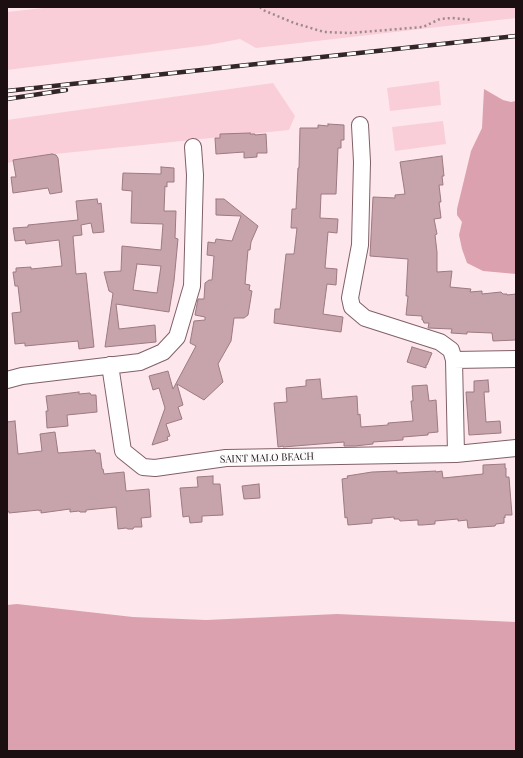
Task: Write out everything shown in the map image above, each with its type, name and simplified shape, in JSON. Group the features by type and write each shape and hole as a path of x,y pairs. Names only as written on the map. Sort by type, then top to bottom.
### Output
{"street":[{"path":"360,125 362,162 360,245 350,298 352,307 365,318 440,342 451,350 454,360 456,454"},
{"path":"7,380 22,376 140,362 163,352 177,337 192,286 195,175 193,147"},
{"path":"454,360 516,359"},
{"name":"SAINT MALO BEACH","path":"110,365 122,451 143,467 155,468 226,458 456,454 516,448"}],"path":[{"path":"260,7 263,10 294,23 324,32 350,33 423,27 440,19 452,18 472,20"}],"shaded area":[{"path":"52,7 516,7 516,18 256,48 240,39 208,45 7,70 7,12"},
{"path":"439,81 441,105 390,111 387,88"},
{"path":"273,83 295,116 289,130 55,154 7,163 7,120"},
{"path":"484,89 503,100 511,102 516,101 516,274 483,271 467,263 459,235 462,222 457,215 457,209 471,151 482,128"},
{"path":"443,121 446,144 395,151 392,127"},
{"path":"17,604 133,617 206,620 337,614 516,622 516,751 7,751 7,605"}],"building":[{"path":"328,124 344,125 344,140 341,140 341,148 338,148 336,194 321,194 320,218 338,219 337,233 328,232 325,268 337,269 336,285 327,284 323,314 343,317 341,332 274,323 275,309 280,309 286,254 294,254 297,228 291,228 292,209 296,209 300,128 318,128 318,125 328,126"},
{"path":"250,133 255,135 266,134 267,153 257,153 257,157 244,158 244,152 216,154 215,138 220,138 220,134"},
{"path":"52,154 56,155 58,158 62,192 50,194 48,188 13,193 11,177 16,177 13,160"},
{"path":"442,156 444,176 442,176 443,185 439,185 441,218 434,219 437,234 435,235 437,272 452,271 450,287 471,289 470,292 482,291 482,294 501,292 507,295 516,294 516,340 493,341 492,333 451,333 452,329 428,328 429,323 424,323 422,316 406,315 408,296 406,296 408,259 370,256 373,197 395,198 395,195 405,194 400,162"},
{"path":"161,167 174,168 174,182 167,182 167,187 165,186 164,211 176,211 175,238 178,239 169,312 116,304 119,329 155,325 156,342 105,347 113,293 109,291 104,272 121,271 122,246 161,250 163,224 131,223 132,191 122,190 123,173 161,174","holes":["137,264 161,266 157,293 133,290"]},
{"path":"97,199 98,204 101,203 104,232 93,233 91,223 81,225 82,235 73,236 76,274 86,273 94,347 79,349 78,341 25,346 25,343 15,344 12,313 21,312 18,286 15,286 13,272 16,272 16,268 31,267 31,269 62,266 59,240 26,244 25,240 15,241 13,228 78,220 76,201"},
{"path":"216,199 224,199 258,226 251,242 250,250 248,250 245,284 250,285 249,290 252,291 248,315 244,318 234,318 231,341 218,364 223,382 204,400 177,384 183,405 178,407 182,419 166,424 170,436 167,437 168,440 152,445 165,408 159,388 153,390 149,376 168,371 173,389 196,346 190,343 194,321 205,320 205,317 195,315 198,299 204,299 205,283 212,280 214,256 207,255 208,242 215,243 216,239 232,241 241,216 216,215"},
{"path":"412,347 432,353 426,368 407,362"},
{"path":"320,379 322,399 357,396 358,415 360,414 361,427 413,421 411,401 413,401 412,386 427,385 429,401 436,400 438,432 428,433 428,435 403,437 403,440 373,442 373,444 355,446 344,446 344,442 278,447 274,403 287,402 286,388 306,386 306,380"},
{"path":"488,380 489,392 484,392 486,422 500,421 501,433 469,435 466,392 474,392 474,381"},
{"path":"79,392 79,394 90,393 91,395 96,395 97,412 67,415 68,426 47,428 46,411 48,411 46,396"},
{"path":"15,421 18,454 42,451 40,434 55,432 58,453 95,450 96,453 100,453 104,474 124,472 126,491 149,489 151,517 141,518 142,527 134,527 133,529 118,529 116,507 86,510 86,512 70,512 70,509 41,513 41,510 7,512 7,422"},
{"path":"505,464 506,477 509,477 512,515 505,515 504,523 496,524 495,526 468,528 467,520 458,521 458,519 435,521 435,524 418,525 418,520 400,521 399,519 394,519 394,517 372,519 372,523 348,525 347,517 345,518 342,479 348,478 347,476 372,472 397,471 397,473 442,471 443,478 483,474 483,465"},
{"path":"213,476 213,484 220,484 223,515 202,516 202,522 190,523 189,516 183,517 180,488 198,487 197,477"},
{"path":"259,484 260,498 244,499 242,486"}],"railway":[{"path":"7,91 516,36"},
{"path":"7,99 66,90"}]}
